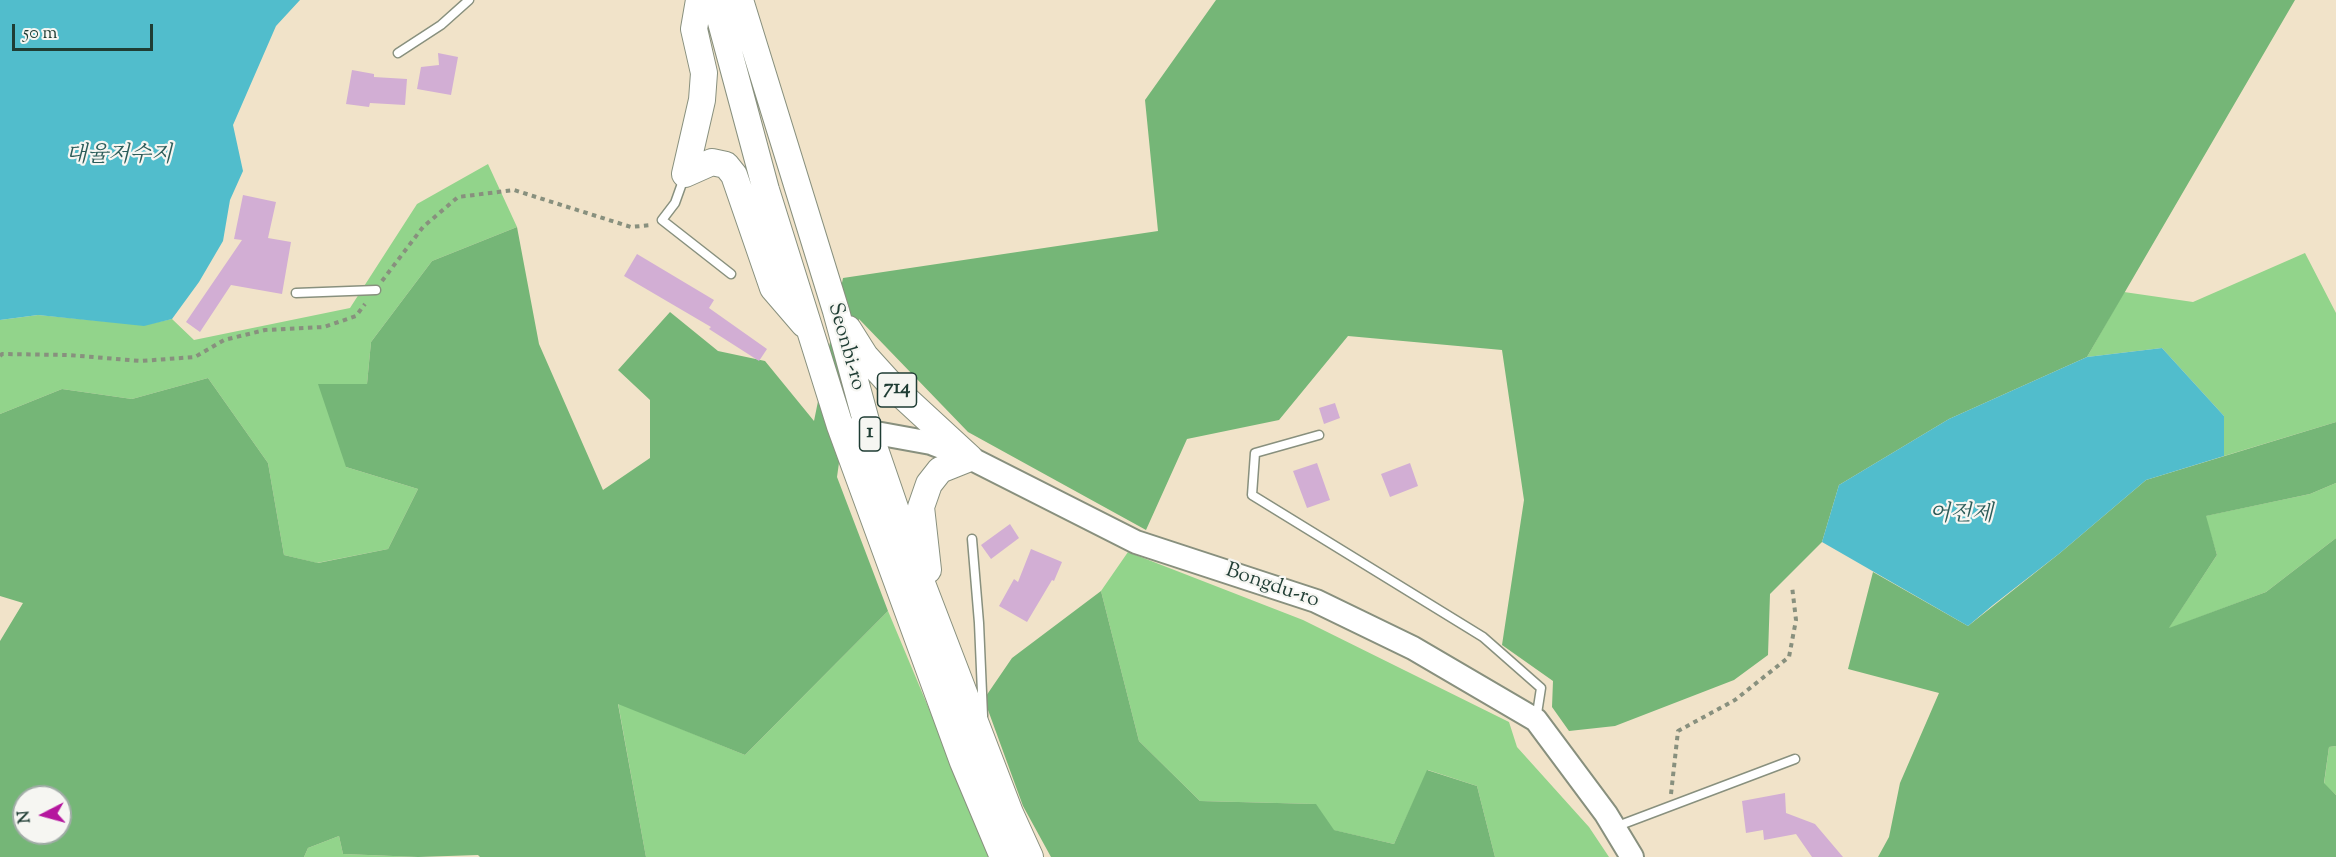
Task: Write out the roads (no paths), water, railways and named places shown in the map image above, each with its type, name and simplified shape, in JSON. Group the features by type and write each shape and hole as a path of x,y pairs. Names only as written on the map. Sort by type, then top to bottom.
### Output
{"main road":[{"path":"685,174 702,100 704,73 694,29 699,0"},
{"name":"Seonbi-ro","path":"715,0 766,190 840,426 963,762 1004,857"},
{"name":"Seonbi-ro","path":"740,0 836,311 869,432 936,621 1030,857"},
{"path":"685,174 712,162 726,165 735,175 773,288 810,330"},
{"name":"714","path":"836,311 865,356 894,388 970,458"},
{"name":"Bongdu-ro","path":"840,426 931,443 970,458 1136,542 1316,601 1413,648 1536,720 1614,827 1632,857"},
{"path":"936,621 921,507 929,484 940,470 970,458"}],"lane":[{"path":"398,53 441,25 469,0"},
{"path":"685,174 675,203 662,220 731,274"},
{"path":"296,293 376,290"},
{"path":"1319,435 1255,453 1252,495 1484,637 1541,688 1536,720"},
{"path":"972,539 979,623 984,744"},
{"path":"1614,827 1795,759"}],"water":[{"name":"대율저수지","path":"0,0 300,0 276,26 233,125 243,171 230,200 223,241 199,282 172,319 144,326 38,315 0,320"},
{"name":"어전제","path":"2162,348 2224,416 2224,456 2146,480 2060,553 1968,626 1822,542 1839,485 1949,419 2087,357"}]}
